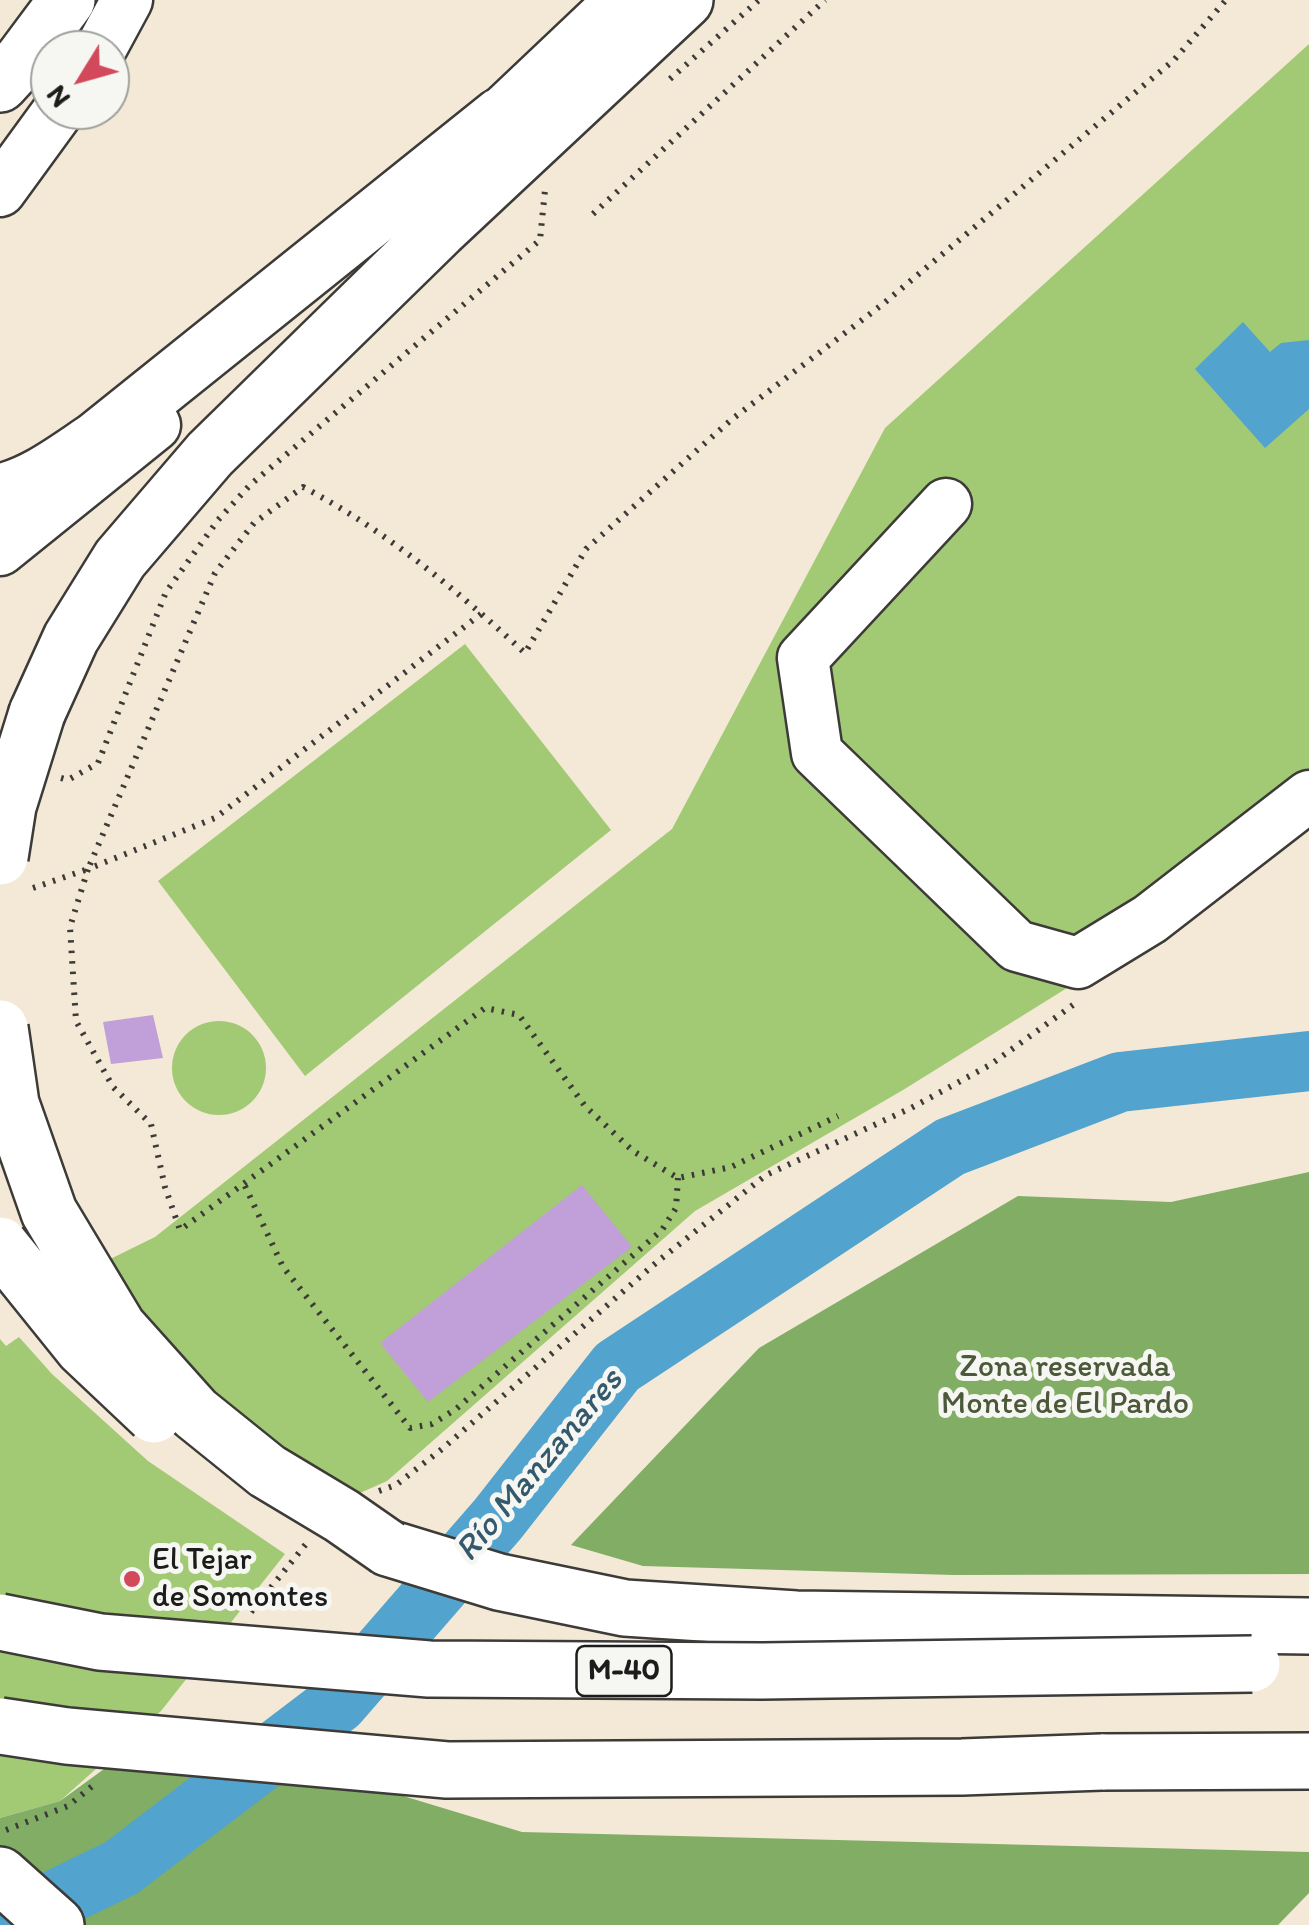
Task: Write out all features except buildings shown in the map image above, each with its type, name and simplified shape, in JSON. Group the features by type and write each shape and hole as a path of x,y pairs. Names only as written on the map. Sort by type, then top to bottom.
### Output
{"main road":[{"path":"0,84 23,60 67,0"},
{"path":"9,875 8,806 37,712 70,638 120,559 210,454 439,230 684,0"},
{"path":"0,492 15,489 56,467 96,440 500,116"},
{"path":"0,1028 11,1104 48,1212 118,1326 196,1413 267,1471 388,1548"},
{"path":"0,1246 83,1348 178,1437 257,1492 330,1533 499,1582 626,1608 1246,1644 1309,1626"},
{"name":"M-40","path":"0,1622 100,1642 429,1669 762,1672 1246,1644 1309,1663"},
{"path":"0,1726 68,1736 447,1770 1309,1760"},
{"path":"0,1875 56,1925"}],"street":[{"path":"111,30 127,0"},
{"path":"0,550 190,395 500,116 620,0"},
{"path":"0,191 44,130"},
{"path":"946,504 804,658 817,754 1018,946 1078,962 1150,919 1309,796"}],"path":[{"path":"658,88 759,0"},
{"path":"593,214 824,0"},
{"path":"838,1116 731,1167 678,1178 633,1151 585,1106 519,1016 484,1008 180,1230 165,1187 151,1124 113,1087 76,1021 70,927 88,870 215,573 254,522 304,487 352,513 436,574 525,653 586,549 730,420 883,304 1174,60 1226,0"},
{"path":"51,774 68,780 98,762 166,592 218,520 250,485 540,240 545,189"},
{"path":"9,875 88,870 215,818 481,614"},
{"path":"366,1498 396,1484 442,1449 657,1262 766,1175 911,1108 990,1064 1080,1000"},
{"path":"244,1186 282,1267 410,1428 432,1424 456,1409 662,1230 676,1208 678,1178"},
{"path":"240,1626 308,1542"}],"green space":[{"path":"1309,44 1309,820 1157,932 903,1090 695,1211 387,1481 351,1497 305,1468 175,1364 98,1265 155,1237 672,829 885,428"},
{"path":"465,644 611,830 305,1076 158,881"},
{"path":"219,1021 237,1025 252,1035 262,1050 266,1068 262,1086 252,1101 237,1111 219,1115 201,1111 186,1101 176,1086 172,1068 176,1050 186,1035 201,1025"},
{"name":"Zona reservada Monte de El Pardo","path":"1309,1172 1309,1574 954,1575 643,1566 571,1545 759,1348 1018,1196 1171,1202"},
{"name":"El Tejar de Somontes","path":"19,1337 52,1374 148,1461 285,1554 161,1711 60,1801 0,1818 0,1339 6,1346"},
{"path":"166,1724 522,1832 1309,1852 1309,1893 1278,1925 0,1925 0,1818 60,1801"}],"water":[{"path":"1243,322 1270,352 1281,343 1309,340 1309,409 1265,448 1195,369"}],"waterway":[{"name":"Río Manzanares","path":"3,1925 121,1868 338,1703 498,1519 617,1367 950,1147 1120,1082 1309,1061"}],"place":[{"name":"El Tejar de Somontes","path":"132,1579"}]}
